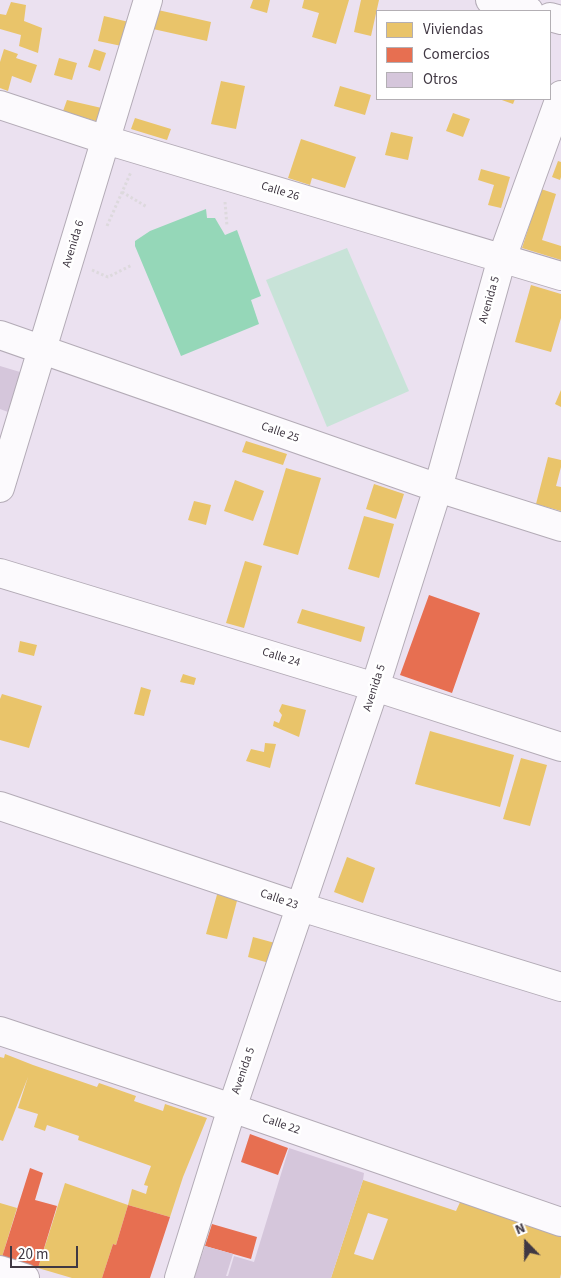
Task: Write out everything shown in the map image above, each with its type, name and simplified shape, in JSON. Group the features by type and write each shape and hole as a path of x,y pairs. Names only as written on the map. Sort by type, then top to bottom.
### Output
{"street":[{"name":"Avenida 6","path":"0,488 148,0"},
{"path":"490,0 525,10"},
{"name":"Avenida 5","path":"179,1278 232,1108 375,687 438,488 502,258 561,95"},
{"name":"Calle 26","path":"0,105 106,140 561,276"},
{"name":"Calle 25","path":"0,335 438,488 561,527"},
{"name":"Calle 24","path":"0,573 375,687 561,748"},
{"name":"Calle 23","path":"0,806 301,907 561,987"},
{"name":"Calle 22","path":"0,1031 232,1108 561,1222"},
{"path":"0,1270 25,1278"}],"path":[{"path":"106,228 140,150"},
{"path":"122,192 148,208"},
{"path":"91,266 92,271 108,276 132,265"}],"shaded area":[{"path":"206,209 207,218 215,218 225,235 237,230 261,296 251,300 259,324 181,356 135,246 135,241 150,231"},
{"path":"347,248 409,391 327,427 266,280"}],"building: Viviendas":[{"path":"253,0 270,0 267,13 250,8"},
{"path":"304,0 349,0 336,44 312,37 319,13 302,8"},
{"path":"361,0 379,0 371,36 354,32"},
{"path":"11,2 26,5 24,21 42,28 38,53 19,46 21,35 0,29 0,14 6,15"},
{"path":"158,10 211,22 207,41 153,29"},
{"path":"104,16 137,24 131,48 98,41"},
{"path":"4,49 18,54 16,58 37,65 31,83 12,76 8,91 0,88 0,62"},
{"path":"94,49 106,53 100,71 88,67"},
{"path":"59,58 77,63 72,80 54,75"},
{"path":"221,81 245,86 236,129 211,124"},
{"path":"340,86 371,95 365,115 334,106"},
{"path":"67,100 106,109 102,123 63,111"},
{"path":"502,100 515,100 513,104"},
{"path":"453,113 470,119 463,137 446,131"},
{"path":"135,118 171,129 167,140 131,129"},
{"path":"391,132 413,137 408,160 385,155"},
{"path":"301,139 356,157 345,188 312,178 310,185 288,178"},
{"path":"558,161 561,162 560,180 552,177"},
{"path":"481,169 510,177 501,208 488,205 494,185 478,180"},
{"path":"541,189 556,194 542,240 561,246 561,260 522,248"},
{"path":"531,285 561,294 561,318 551,352 515,342"},
{"path":"561,390 561,407 555,404"},
{"path":"246,441 287,454 283,465 242,452"},
{"path":"548,457 561,460 556,486 561,487 561,511 536,504"},
{"path":"286,468 321,478 298,555 263,545"},
{"path":"235,480 264,491 253,521 224,511"},
{"path":"374,484 404,494 396,519 366,509"},
{"path":"194,501 211,505 206,525 188,520"},
{"path":"364,516 394,524 379,578 348,569"},
{"path":"245,561 262,566 244,628 226,623"},
{"path":"302,609 365,627 361,642 297,623"},
{"path":"20,641 37,645 34,656 18,652"},
{"path":"183,674 196,678 194,685 180,682"},
{"path":"141,687 151,690 144,716 134,714"},
{"path":"2,694 42,706 29,748 0,740 0,699"},
{"path":"282,704 306,710 299,737 273,726 274,721 279,723 282,715 279,711"},
{"path":"430,731 514,755 500,807 415,784"},
{"path":"265,743 276,744 270,768 246,761 251,749 264,752"},
{"path":"521,758 547,765 530,826 503,819"},
{"path":"347,857 375,868 363,903 334,892"},
{"path":"218,891 238,897 227,939 206,934"},
{"path":"253,937 275,943 269,963 248,957"},
{"path":"5,1054 97,1087 99,1083 136,1096 134,1101 163,1111 165,1104 207,1118 183,1177 170,1217 128,1205 132,1189 146,1194 148,1186 144,1185 151,1166 78,1140 79,1136 47,1125 45,1131 34,1127 38,1114 18,1108 28,1077 3,1141 0,1140 0,1057 4,1058"},
{"path":"363,1180 456,1211 461,1200 561,1235 560,1278 331,1278","holes":["368,1213 388,1219 373,1260 354,1254"]},
{"path":"65,1183 128,1205 116,1245 113,1244 102,1278 72,1278 38,1268"},
{"path":"0,1203 17,1208 2,1257 0,1256"}],"building: Comercios":[{"path":"429,595 480,613 452,693 400,675"},
{"path":"250,1134 288,1148 278,1175 241,1162"},
{"path":"30,1168 43,1173 35,1200 57,1206 38,1268 2,1257"},
{"path":"128,1205 170,1217 150,1278 102,1278 113,1244 116,1245"},
{"path":"212,1224 257,1237 251,1259 205,1246"}],"building: Otros":[{"path":"0,366 20,372 8,412 0,409"},
{"path":"289,1148 364,1173 331,1278 194,1278 205,1246 233,1254 226,1276 228,1276 234,1256 254,1262"}]}
